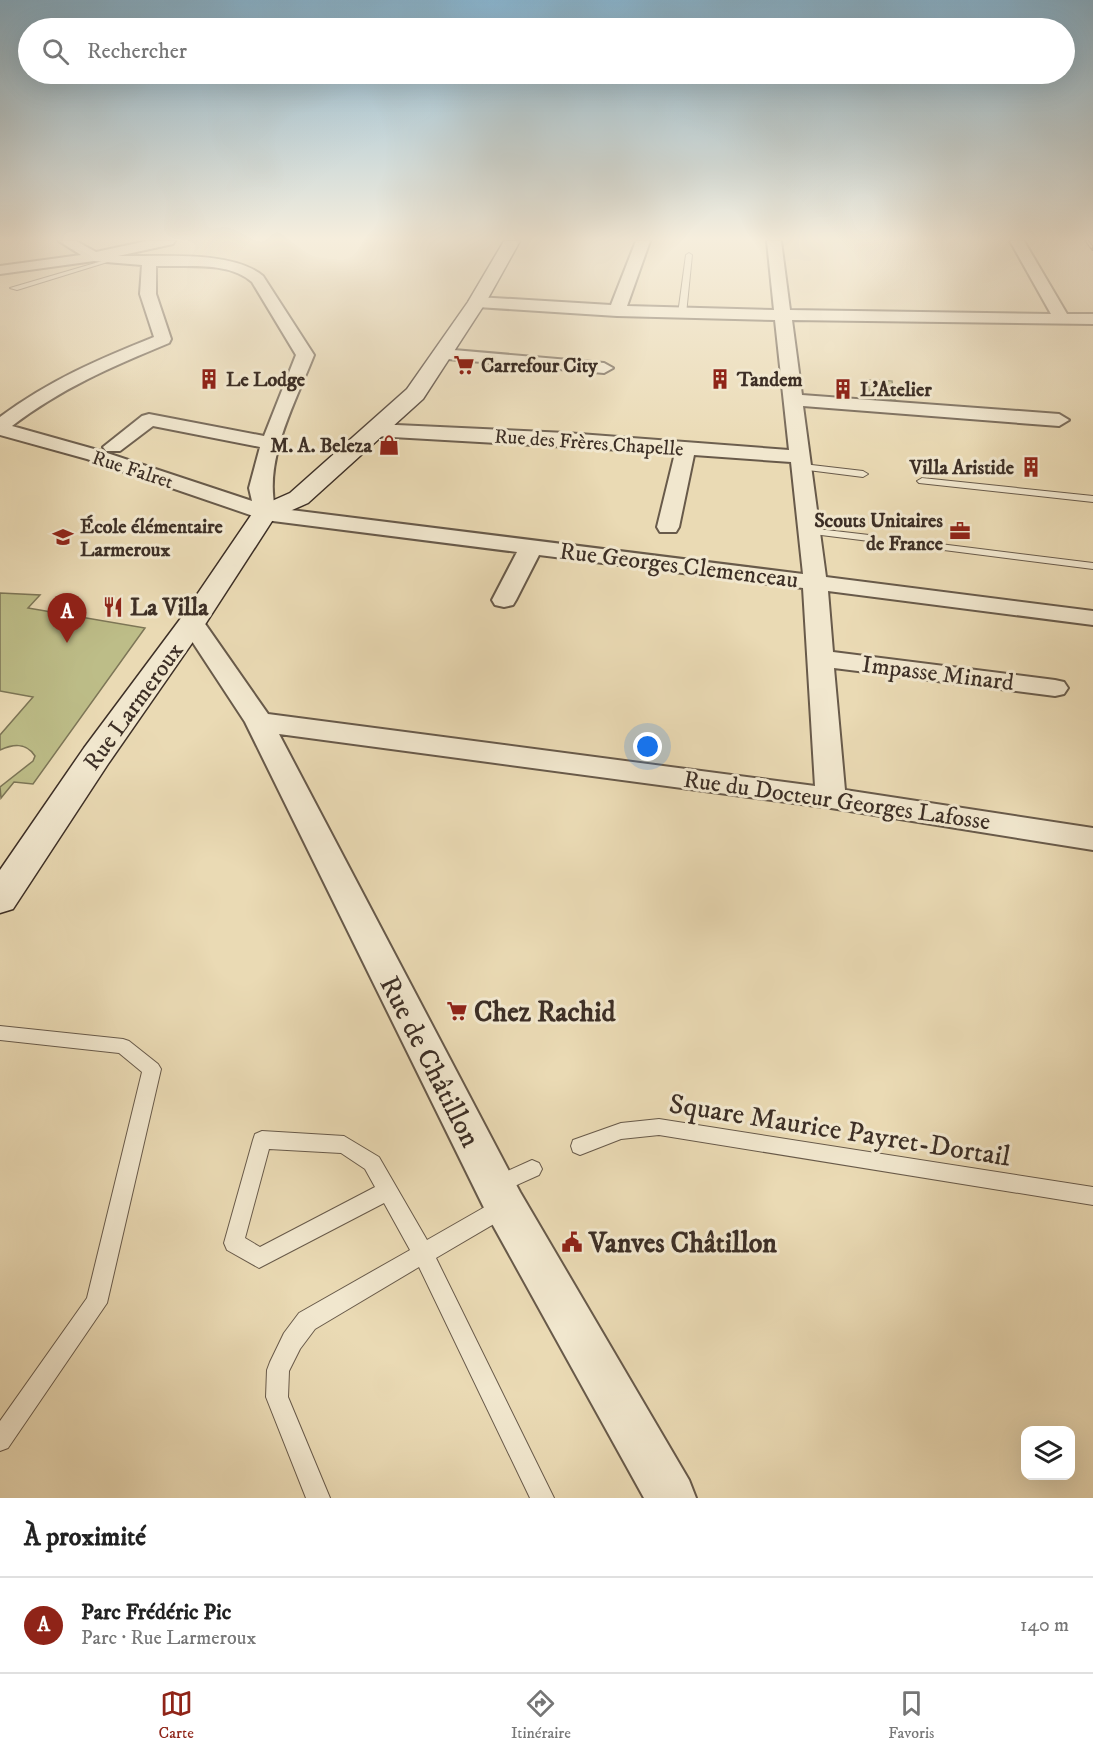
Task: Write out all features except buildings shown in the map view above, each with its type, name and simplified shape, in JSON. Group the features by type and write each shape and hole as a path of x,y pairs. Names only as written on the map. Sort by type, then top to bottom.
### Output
{"main road":[{"path":"265,513 298,498 415,394 471,311"},
{"name":"Rue Larmeroux","path":"0,899 96,756 192,623 265,513"}],"street":[{"path":"0,428 40,396 84,372 163,339 154,311"},
{"path":"265,513 260,488 271,443 305,355 278,311"},
{"path":"617,311 1093,320"},
{"path":"783,311 815,582 831,798"},
{"path":"1057,311 1062,319"},
{"path":"442,354 604,368"},
{"path":"794,400 1059,420"},
{"path":"113,447 148,420 271,443"},
{"name":"Rue Falret","path":"0,428 94,455 265,513"},
{"name":"Rue des Frères Chapelle","path":"375,430 566,439 686,448 802,462"},
{"path":"668,527 686,448"},
{"name":"Rue Georges Clemenceau","path":"265,513 1093,618"},
{"path":"504,600 531,547"},
{"name":"Rue de Châtillon","path":"192,623 259,722 500,1196 671,1498"},
{"name":"Impasse Minard","path":"820,658 1055,688"},
{"name":"Rue du Docteur Georges Lafosse","path":"259,722 831,798 1093,839"}],"lane":[{"path":"802,462 863,474"},
{"path":"922,481 1093,498"},
{"path":"809,531 869,538"},
{"path":"940,547 1093,566"},
{"path":"0,1033 123,1046 152,1069 96,1302 0,1440"},
{"name":"Square Maurice Payret-Dortail","path":"580,1146 621,1131 658,1127 1093,1196"},
{"path":"388,1191 259,1258 234,1243 262,1140 344,1145 372,1164 388,1191 424,1255 542,1498"},
{"path":"318,1498 277,1397 279,1370 292,1341 307,1321 424,1255 532,1169"}],"green space":[{"path":"867,380 892,381 893,389 901,390 902,394 894,393 895,400 871,400"},
{"path":"0,593 40,595 28,608 145,628 33,784 14,782 1,798 0,787 33,761 35,756 23,746 10,746 0,750 0,735 33,697 0,691"}],"place":[{"name":"Carrefour City","path":"464,365"},
{"name":"Le Lodge","path":"209,379"},
{"name":"Tandem","path":"720,379"},
{"name":"L'Atelier","path":"843,389"},
{"name":"M. A. Beleza","path":"389,445"},
{"name":"Villa Aristide","path":"1031,467"},
{"name":"Scouts Unitaires de France","path":"960,531"},
{"name":"École élémentaire Larmeroux","path":"63,537"},
{"name":"La Villa","path":"113,607"},
{"name":"Parc Frédéric Pic","path":"67,643"},
{"name":"Chez Rachid","path":"457,1011"},
{"name":"Vanves Châtillon","path":"572,1242"}]}
